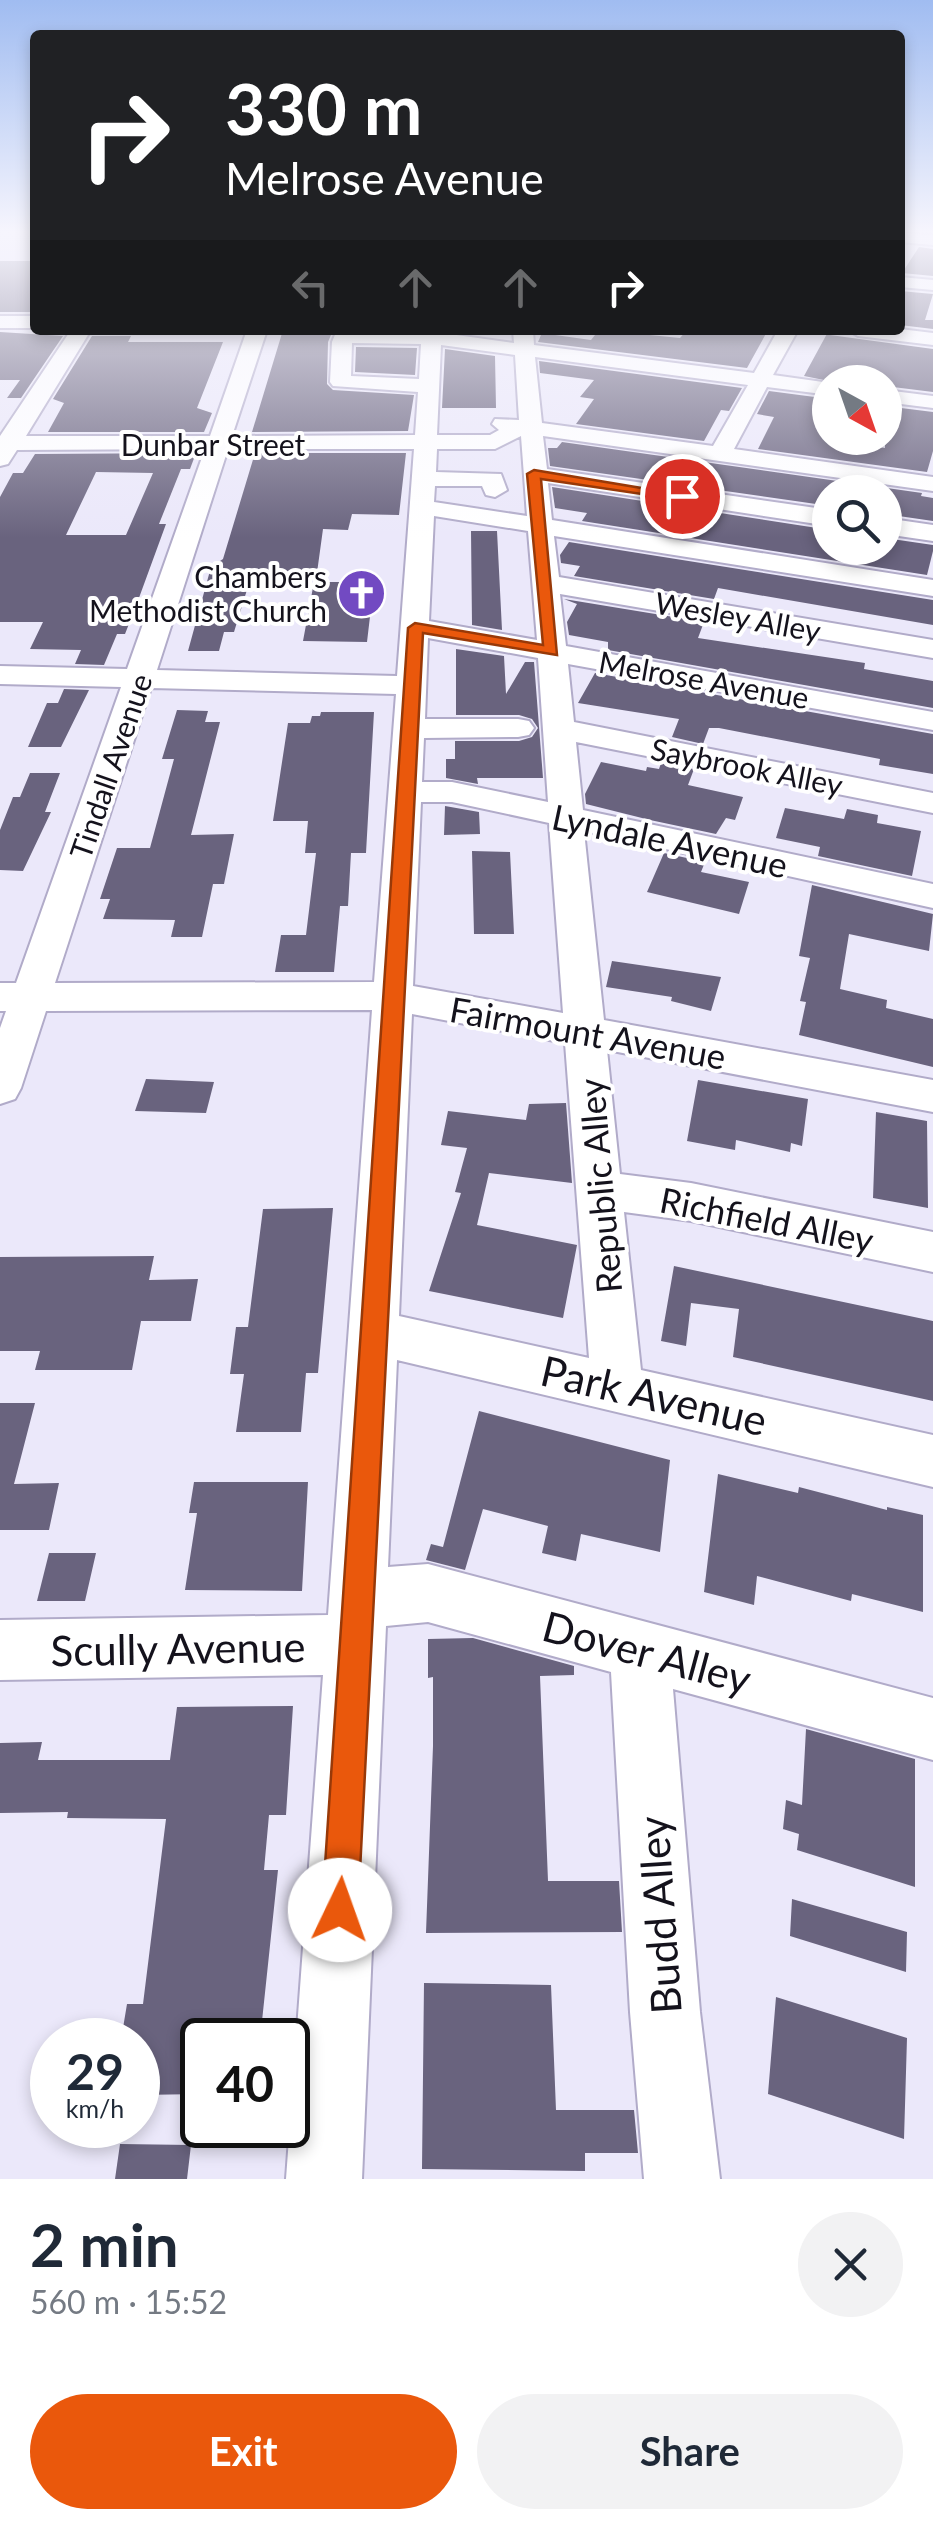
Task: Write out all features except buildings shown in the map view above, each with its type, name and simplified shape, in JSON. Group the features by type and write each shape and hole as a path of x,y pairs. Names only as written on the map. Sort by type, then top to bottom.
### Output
{"street":[{"path":"3,448 79,335"},
{"name":"Tindall Avenue","path":"0,1088 16,997 140,678 255,335"},
{"path":"346,335 340,382 429,386"},
{"path":"324,2179 432,335"},
{"path":"447,335 524,340 574,356 812,387"},
{"path":"574,356 589,340 588,335"},
{"path":"720,454 785,335"},
{"path":"905,335 933,338"},
{"name":"Republic Alley","path":"524,340 525,427 542,527 616,1386"},
{"path":"902,398 933,402"},
{"path":"426,430 525,427 933,484"},
{"path":"426,430 462,442 495,442 525,427"},
{"name":"Dunbar Street","path":"3,448 218,444 426,430"},
{"path":"462,442 464,479"},
{"path":"534,474 812,515"},
{"path":"423,494 464,479 493,479 495,490"},
{"path":"423,494 542,527 933,588"},
{"path":"902,528 933,533"},
{"name":"Wesley Alley","path":"544,583 933,649"},
{"name":"Melrose Avenue","path":"415,628 933,720"},
{"path":"0,675 412,686"},
{"name":"Saybrook Alley","path":"560,730 933,803"},
{"path":"409,741 515,740"},
{"name":"Lyndale Avenue","path":"406,792 452,792 933,896"},
{"name":"Fairmount Avenue","path":"16,997 394,996 933,1096"},
{"name":"Richfield Alley","path":"600,1190 691,1202 933,1252"},
{"name":"Park Avenue","path":"374,1332 933,1461"},
{"name":"Dover Alley","path":"358,1621 413,1592 428,1594 933,1730"},
{"name":"Scully Avenue","path":"0,1650 286,1648 358,1621"},
{"name":"Budd Alley","path":"640,1650 664,1993 682,2179"}],"place":[{"name":"Chambers Methodist Church","path":"362,593"}],"route":[{"path":"340,1910 415,628 552,652 534,474 682,496"}]}
